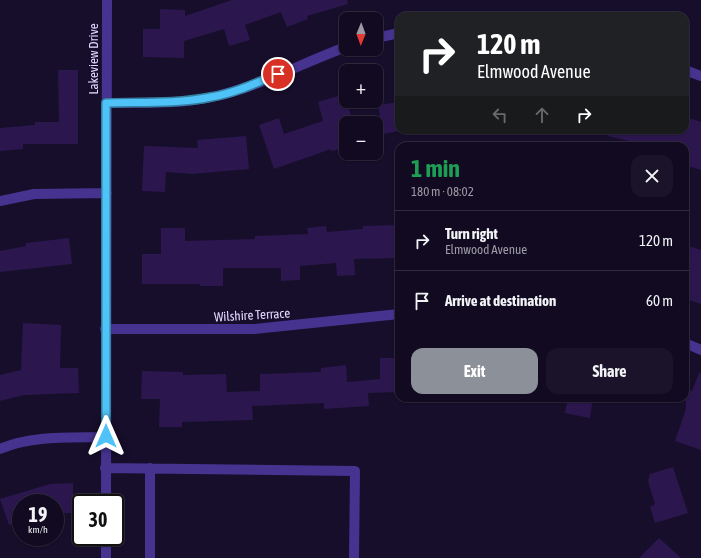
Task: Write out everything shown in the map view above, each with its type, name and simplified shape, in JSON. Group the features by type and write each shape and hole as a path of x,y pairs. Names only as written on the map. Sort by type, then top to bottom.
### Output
{"street":[{"name":"Lakeview Drive","path":"106,494 107,0"},
{"path":"383,36 395,34"},
{"path":"106,103 174,102 212,97 253,85 339,50"},
{"path":"689,72 701,76"},
{"path":"0,201 34,194 107,193"},
{"name":"Wilshire Terrace","path":"105,329 254,329 395,314"},
{"path":"689,345 701,350"},
{"path":"0,449 10,445 49,438 106,436"},
{"path":"105,468 355,471 354,558"},
{"path":"150,468 150,558"},
{"path":"106,546 106,558"}],"building":[{"path":"232,0 347,0 348,4 307,16 308,19 287,27 281,12 245,25 250,40 229,46 224,29 184,41 184,58 143,57 143,29 160,29 160,9 185,10 185,16"},
{"path":"58,70 78,70 78,144 23,144 23,149 0,151 0,128 35,125 35,122 59,122"},
{"path":"339,96 339,108 349,108 351,116 339,116 339,149 331,151 331,149 274,169 259,125 279,118 284,134 323,121 318,102"},
{"path":"395,103 395,132 383,134 383,116 380,116 379,108 383,108 383,104"},
{"path":"689,118 701,122 701,170 689,166 689,142 634,142 608,136 608,134 689,134"},
{"path":"246,136 249,169 192,174 166,172 165,192 142,191 144,146 198,148 197,140"},
{"path":"395,225 395,258 354,259 355,275 337,276 336,263 300,266 300,280 281,281 281,268 223,268 223,286 200,286 200,284 142,284 142,254 161,254 161,228 185,228 185,241 255,239 255,236 308,234 307,228 326,226 327,232 363,229 363,226"},
{"path":"69,238 72,264 0,272 0,251 26,246 26,243"},
{"path":"689,246 701,250 701,304 689,300"},
{"path":"23,323 61,325 60,368 78,368 79,393 24,395 0,401 0,375 21,370"},
{"path":"380,358 395,358 395,392 368,393 369,406 324,409 324,403 252,406 253,420 182,422 182,427 159,427 160,399 141,399 142,371 183,372 183,375 226,374 227,392 260,391 260,374 321,372 321,368 346,365 347,382 380,379"},
{"path":"699,373 701,373 701,450 675,441 686,409 686,402 689,402 689,390 692,391"},
{"path":"567,402 592,402 590,418 565,413"},
{"path":"673,467 688,513 655,523 650,507 655,504 648,481 650,474"},
{"path":"73,483 72,513 64,513 64,494 17,494 50,484"},
{"path":"12,495 12,524 9,525 0,499"},
{"path":"659,538 681,558 639,558"}],"route":[{"path":"106,436 106,103 174,102 212,97 253,85 278,74"}]}
